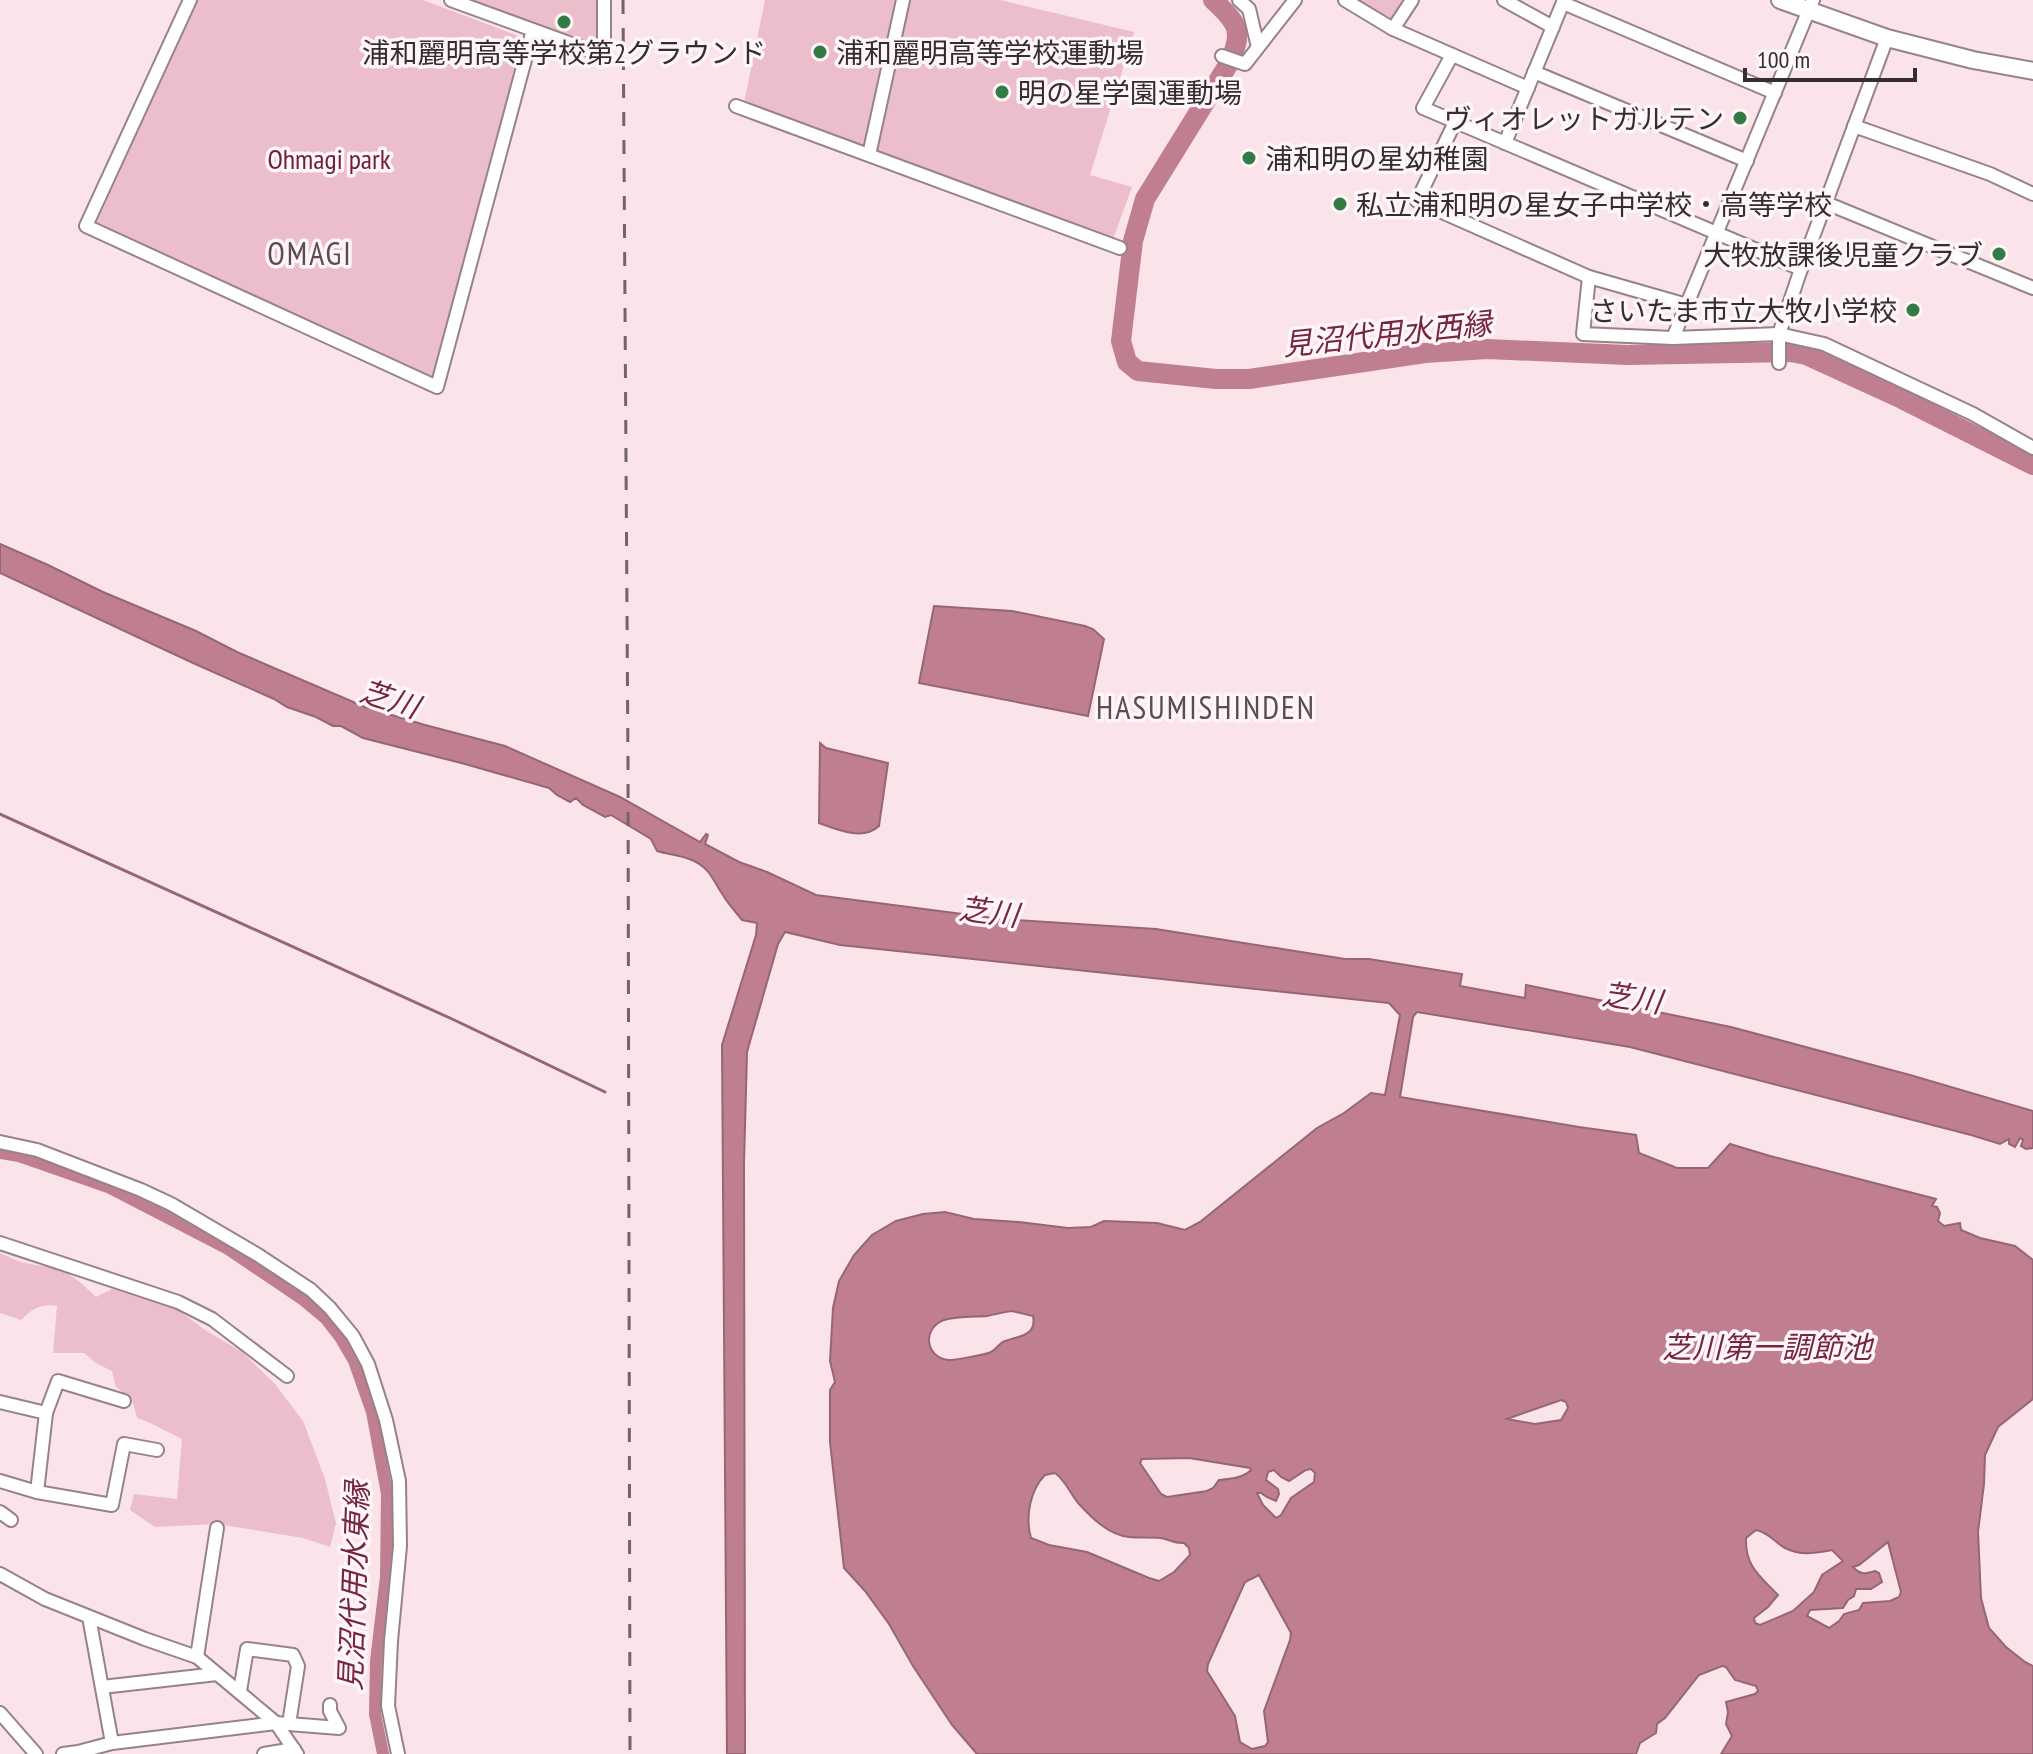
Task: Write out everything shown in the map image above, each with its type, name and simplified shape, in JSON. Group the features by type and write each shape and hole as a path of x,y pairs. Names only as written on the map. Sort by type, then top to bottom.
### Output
{"street":[{"path":"190,0 86,226 437,387 533,30"},
{"path":"451,0 596,53 604,48 604,0"},
{"path":"869,155 903,0"},
{"path":"1239,0 1249,9 1258,47"},
{"path":"1222,56 1245,64 1295,0"},
{"path":"1345,0 1393,29 1528,88"},
{"path":"1393,29 1412,0"},
{"path":"1504,0 1553,27"},
{"path":"1780,0 1811,5 1887,38 1973,60 2033,71"},
{"path":"1505,143 1563,2 1775,93"},
{"path":"1673,338 1811,5"},
{"path":"1779,363 1779,340 1801,269 1887,38"},
{"path":"1452,55 1423,108 1801,269"},
{"path":"1534,72 1747,161"},
{"path":"736,106 1120,248"},
{"path":"1455,122 1417,201 1589,277 1687,305"},
{"path":"1854,126 1990,174 2033,194"},
{"path":"1826,203 2033,288"},
{"path":"1589,277 1583,334 1824,344 1973,414 2033,448"},
{"path":"0,1142 50,1155 171,1204 311,1290 353,1336 368,1364 382,1406 399,1481 400,1546 388,1706 398,1754"},
{"path":"0,1243 194,1309 212,1319 287,1376"},
{"path":"37,1492 46,1413 58,1381 124,1401"},
{"path":"0,1402 46,1413"},
{"path":"0,1481 37,1492 112,1505 124,1444 157,1450"},
{"path":"197,1657 217,1528"},
{"path":"0,1574 45,1599 197,1657 282,1723 296,1752 264,1754"},
{"path":"89,1617 112,1743"},
{"path":"240,1691 247,1649 293,1655 298,1666 282,1723"},
{"path":"102,1687 217,1674"},
{"path":"63,1754 112,1743 282,1723 339,1728 330,1705"},
{"path":"0,1713 36,1754"}],"green space":[{"name":"Ohmagi park","path":"197,0 423,0 524,38 435,381 96,224"},
{"name":"浦和麗明高等学校第2グラウンド","path":"471,0 598,0 598,43 595,46"},
{"name":"浦和麗明高等学校運動場","path":"765,0 898,0 865,148 744,103"},
{"name":"明の星学園運動場","path":"909,0 1000,0 1134,32 1090,175 1132,187 1113,239 876,153"},
{"path":"1354,0 1406,0 1395,20 1389,21"},
{"path":"0,1253 20,1262 63,1270 96,1297 112,1289 177,1309 242,1352 275,1384 303,1421 325,1479 336,1523 330,1547 303,1538 217,1524 155,1527 130,1510 134,1494 177,1499 182,1439 137,1418 132,1399 116,1387 112,1371 84,1353 53,1353 57,1306 37,1308 21,1320 0,1313"}],"water":[{"name":"芝川第一調節池","path":"0,544 365,707 505,746 620,797 700,842 706,834 705,844 816,895 1001,919 1156,929 1345,959 1369,959 1462,974 1460,986 1525,998 1526,985 1731,1027 2033,1111 2033,1148 2026,1149 2021,1146 2023,1140 2020,1138 2015,1147 2009,1144 2009,1139 2000,1144 1630,1047 1417,1012 1413,1017 1400,1097 1636,1135 1639,1153 1677,1168 1708,1168 1730,1144 1936,1199 1932,1206 1937,1207 1940,1213 1938,1221 1944,1226 1960,1223 1961,1230 2015,1246 2033,1260 2033,1399 1998,1427 1985,1455 1978,1532 1981,1598 1989,1628 2006,1647 2033,1666 2033,1754 1721,1754 1732,1736 1726,1724 1726,1702 1758,1691 1756,1686 1735,1680 1722,1666 1699,1675 1657,1724 1656,1733 1640,1743 1636,1754 977,1754 952,1725 889,1624 844,1568 830,1442 830,1390 835,1382 830,1361 833,1308 839,1281 854,1255 872,1235 896,1221 923,1214 945,1212 974,1219 1068,1228 1091,1227 1104,1221 1157,1223 1185,1230 1200,1222 1317,1128 1371,1093 1385,1095 1400,1015 1389,1003 840,945 785,932 778,944 747,1052 744,1164 745,1754 727,1754 722,1045 757,923 742,920 700,864 657,851 651,839 611,815 605,817 583,805 576,798 570,802 549,788 363,738 341,726 333,726 287,707 0,573","holes":["1012,1311 1033,1316 1034,1323 1026,1334 976,1356 948,1360 940,1358 931,1348 930,1335 937,1324 960,1317","1561,1400 1566,1402 1568,1408 1561,1420 1535,1424 1507,1419","1189,1458 1251,1470 1232,1479 1219,1480 1207,1491 1167,1497 1161,1494 1140,1463 1142,1459","1311,1469 1315,1473 1314,1482 1291,1498 1276,1518 1263,1505 1257,1493 1276,1501 1278,1489 1266,1480 1268,1472 1274,1470 1289,1481 1306,1470","1055,1473 1078,1503 1107,1529 1121,1536 1184,1543 1190,1555 1174,1572 1159,1581 1087,1552 1049,1545 1031,1538 1030,1504 1045,1475","1756,1530 1791,1551 1808,1553 1832,1550 1843,1561 1822,1575 1814,1592 1793,1611 1760,1625 1755,1623 1754,1618 1778,1595 1755,1570 1746,1548 1746,1538","1888,1542 1901,1592 1899,1597 1890,1601 1863,1603 1859,1610 1844,1614 1829,1628 1807,1616 1810,1610 1843,1608 1856,1589 1871,1589 1882,1582 1879,1573 1861,1573 1853,1567","1259,1575 1291,1633 1264,1711 1268,1742 1265,1746 1252,1749 1240,1742 1235,1716 1207,1671 1245,1582"]},
{"path":"934,606 1012,611 1093,629 1104,639 1088,716 919,683"},
{"path":"820,743 826,748 888,763 879,826 873,830 850,833 819,823"}],"waterway":[{"name":"見沼代用水西縁","path":"1213,0 1233,22 1236,44 1228,65 1145,199 1133,241 1121,341 1127,362 1138,371 1249,379 1425,353 1487,349 1627,355 1791,352 1806,355 1902,399 2033,465"},
{"path":"0,814 450,1018 605,1092"},
{"name":"見沼代用水東縁","path":"0,1153 19,1156 108,1187 228,1249 302,1299 326,1319 340,1337 354,1361 372,1412 387,1494 386,1577 376,1661 375,1714 383,1754"}],"railway":[{"path":"623,0 630,1754"}],"place":[{"name":"浦和麗明高等学校第2グラウンド","path":"564,22"},
{"name":"浦和麗明高等学校運動場","path":"820,52"},
{"name":"明の星学園運動場","path":"1002,92"},
{"name":"ヴィオレットガルテン","path":"1740,118"},
{"name":"浦和明の星幼稚園","path":"1249,158"},
{"name":"私立浦和明の星女子中学校・高等学校","path":"1340,204"},
{"name":"大牧放課後児童クラブ","path":"1999,254"},
{"name":"さいたま市立大牧小学校","path":"1913,310"}],"district":[{"name":"OMAGI","path":"310,253"},
{"name":"HASUMISHINDEN","path":"1206,707"}],"water label":[{"name":"芝川","path":"390,698"},
{"name":"芝川","path":"989,911"},
{"name":"芝川","path":"1632,997"}]}
